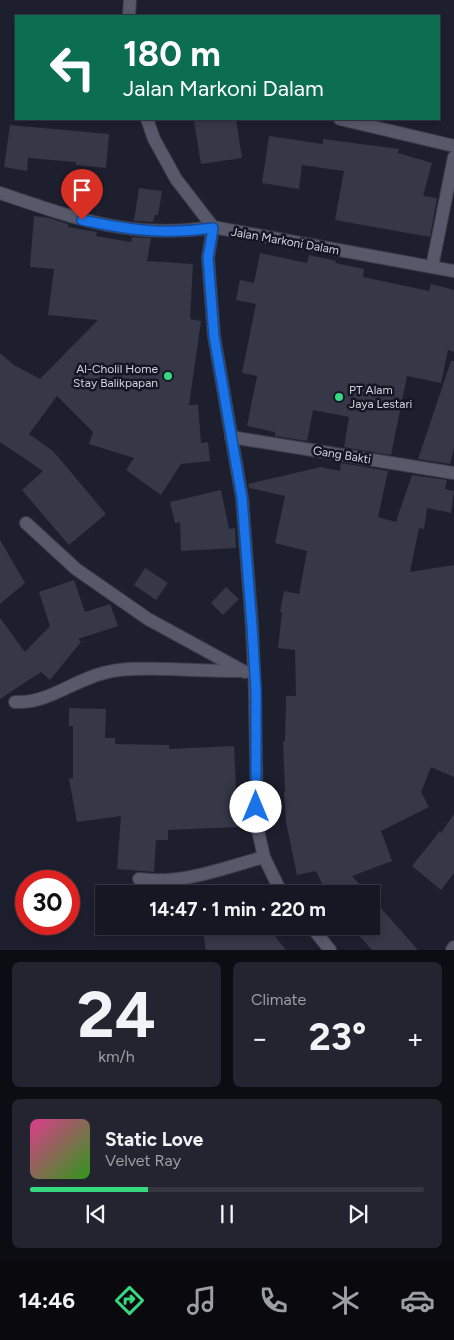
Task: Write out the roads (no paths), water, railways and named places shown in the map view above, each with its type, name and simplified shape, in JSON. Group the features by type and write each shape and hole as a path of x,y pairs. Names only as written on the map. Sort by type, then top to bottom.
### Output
{"street":[{"path":"129,15 130,0"},
{"path":"147,120 154,139 176,179 213,228 208,258 214,336 242,498 257,826 264,856 278,885"},
{"path":"344,120 454,146"},
{"path":"432,267 454,157"},
{"name":"Jalan Markoni Dalam","path":"0,193 66,216 115,227 164,232 213,228 454,271"},
{"name":"Gang Bakti","path":"231,437 454,473"},
{"path":"26,523 76,569 148,619 250,671"},
{"path":"15,702 40,700 89,677 114,670 250,671"},
{"path":"139,879 155,881 187,878 264,856"},
{"path":"318,935 330,950"}],"place":[{"name":"Al-Cholil Home Stay Balikpapan","path":"168,376"},
{"name":"PT Alam Jaya Lestari","path":"339,397"}]}
